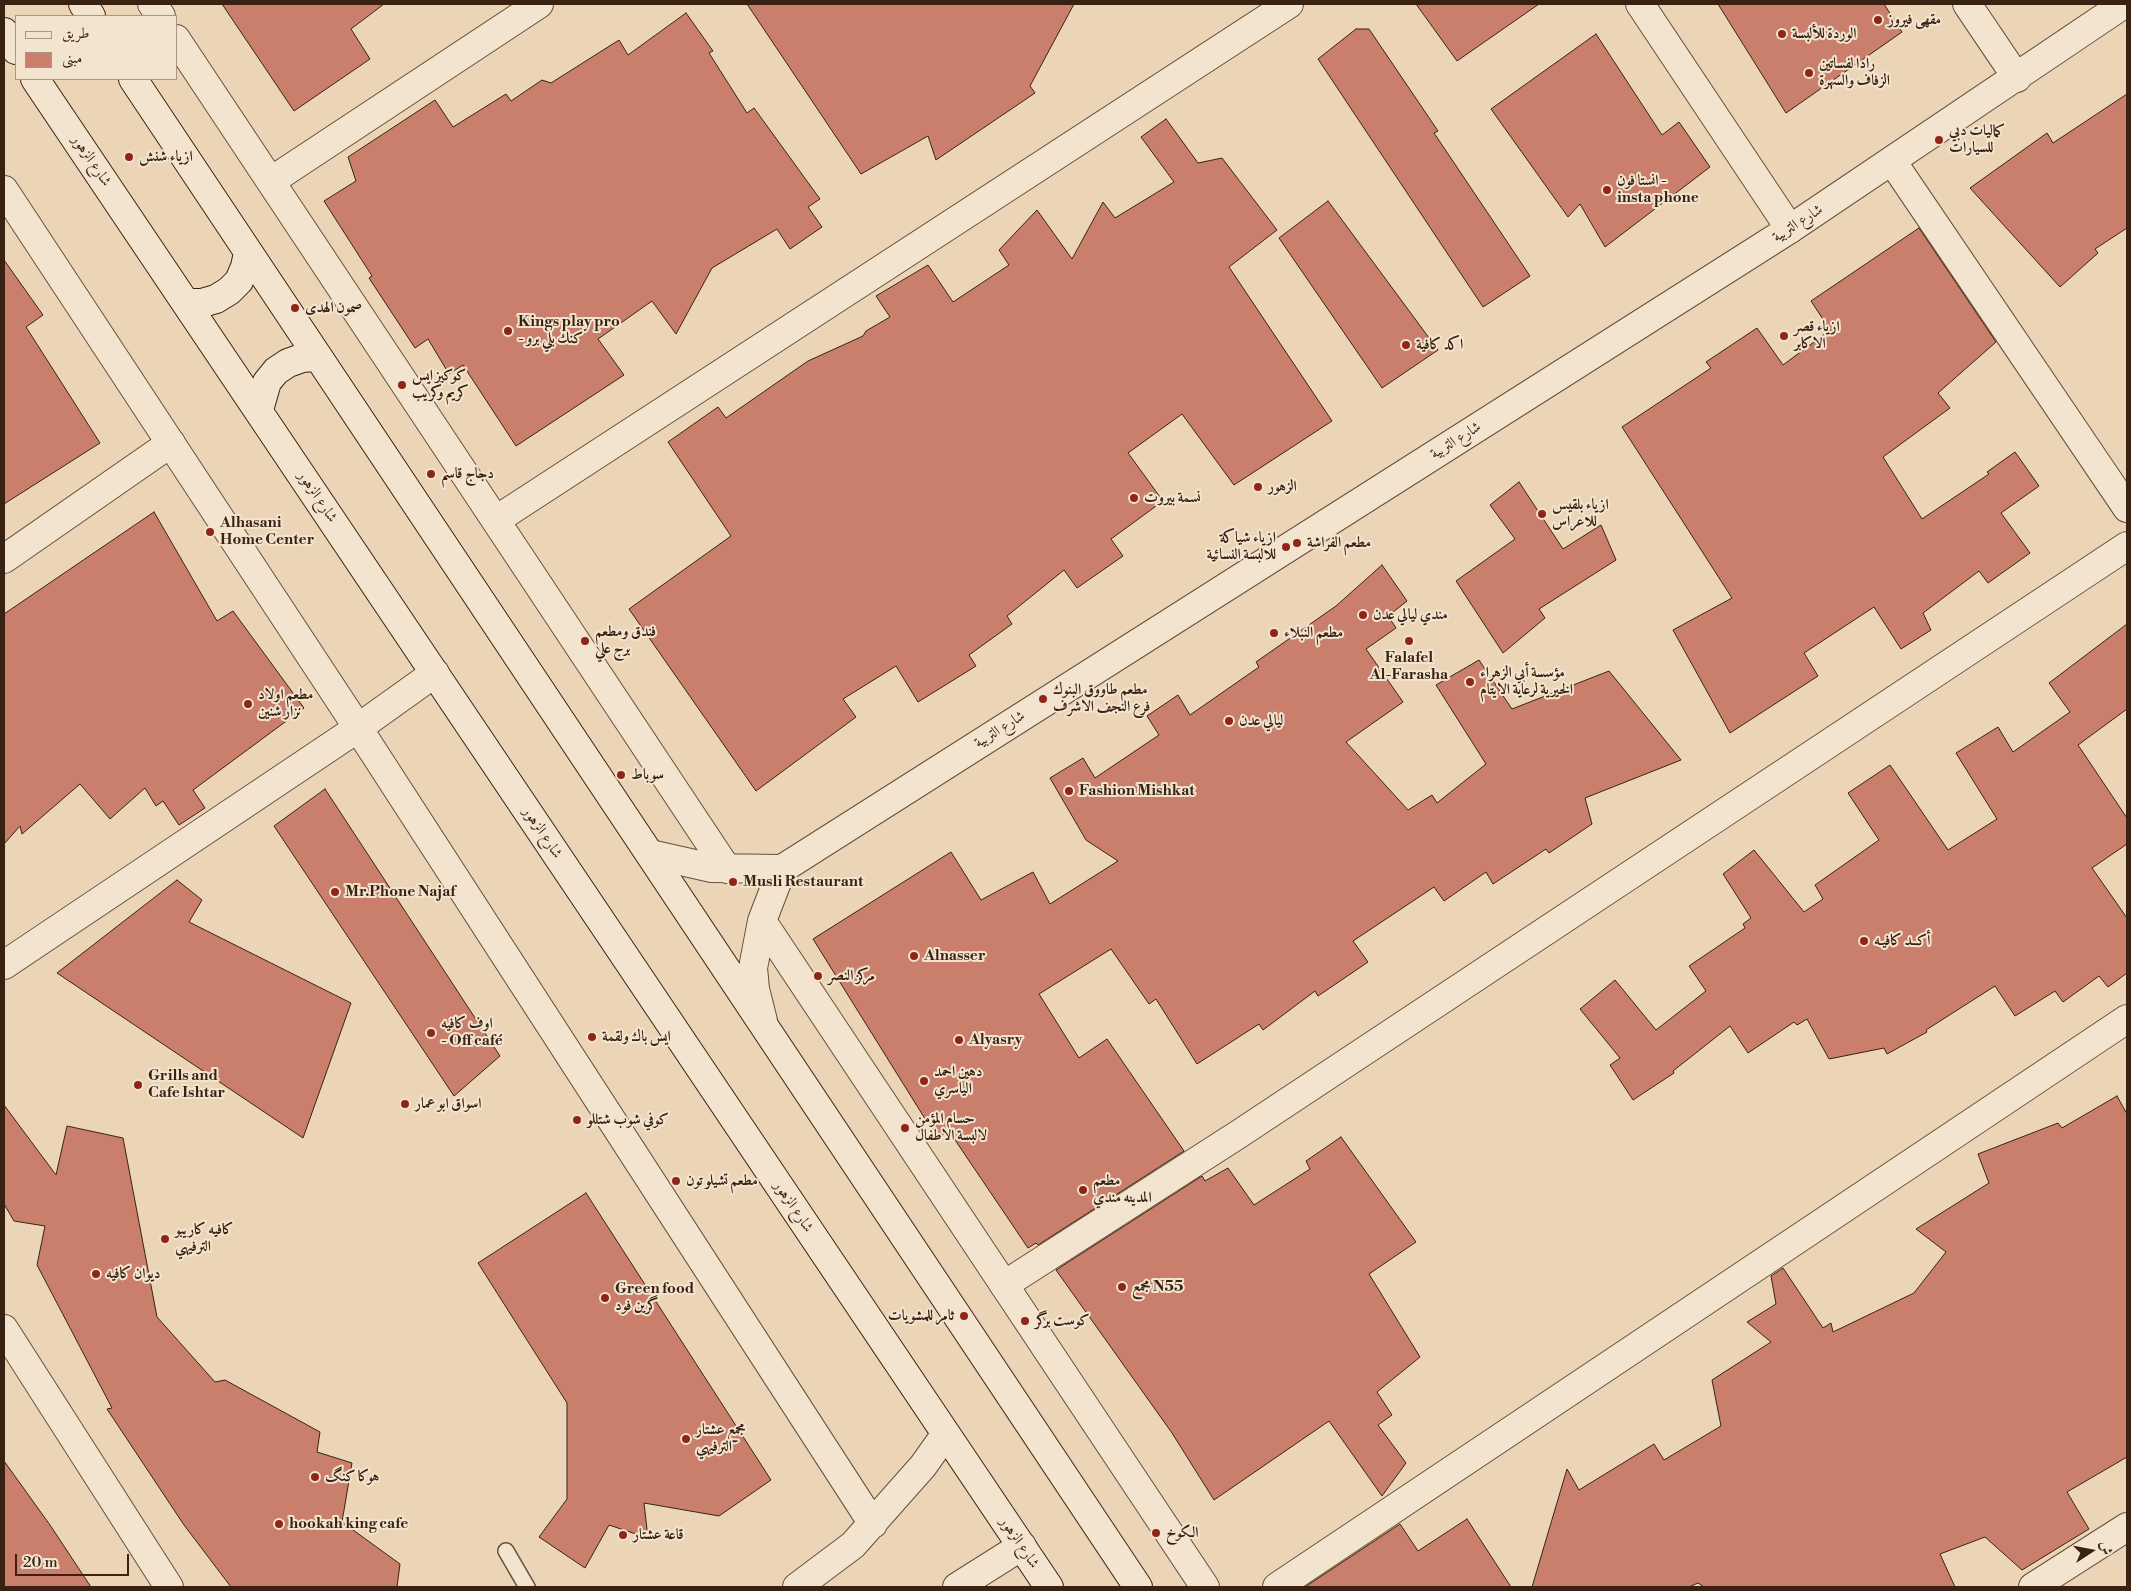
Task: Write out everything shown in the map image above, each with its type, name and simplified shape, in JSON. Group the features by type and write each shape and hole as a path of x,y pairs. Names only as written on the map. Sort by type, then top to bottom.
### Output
{"street":[{"path":"83,4 90,15"},
{"path":"152,4 160,15"},
{"path":"271,181 539,4"},
{"path":"496,520 1289,4"},
{"path":"1640,4 1790,229"},
{"path":"1967,4 2016,78"},
{"name":"شارع التربية","path":"782,869 1790,229 2124,4"},
{"path":"4,32 15,48"},
{"path":"178,43 727,869"},
{"name":"شارع الزهور","path":"37,80 188,303 945,1435 1049,1587"},
{"path":"134,80 316,357 762,1021 1138,1587"},
{"path":"1892,161 2127,508"},
{"path":"4,190 358,728 873,1524"},
{"path":"188,303 202,303 216,299 229,291 239,280 248,253"},
{"path":"259,410 267,382 276,371 295,360 316,357"},
{"path":"4,559 171,443"},
{"path":"1004,1285 1240,1134 2127,546"},
{"path":"4,965 358,728 435,673"},
{"path":"650,854 689,864 727,869 782,869 762,921 754,968 755,989 762,1021"},
{"path":"762,921 1205,1587"},
{"path":"1277,1587 2127,1019"},
{"path":"4,1329 169,1587"},
{"path":"797,1587 831,1564 873,1524 923,1466 945,1435"},
{"path":"2033,1587 2127,1527"},
{"path":"957,1587 1022,1546"}],"lane":[{"path":"506,1551 528,1587"}],"building":[{"path":"222,4 384,4 351,29 370,59 294,111"},
{"path":"747,4 1074,4 1030,86 1035,93 936,160 928,136 861,174"},
{"path":"1416,4 1539,4 1457,61"},
{"path":"1718,4 1884,4 1902,32 1786,113"},
{"path":"686,13 713,51 709,53 747,113 754,108 820,199 808,207 822,227 790,249 777,229 712,268 676,334 652,301 598,339 624,375 516,446 463,365 449,374 428,339 415,348 369,278 372,276 324,201 356,181 348,157 435,100 453,127 506,94 511,101 542,80 551,83 619,40 628,55"},
{"path":"1356,29 1369,29 1438,131 1434,133 1530,276 1483,307 1318,59"},
{"path":"1596,34 1662,135 1679,122 1710,167 1605,247 1580,204 1568,217 1491,109"},
{"path":"2127,94 2127,228 2095,249 2098,253 2060,287 1970,188 2047,133 2053,143"},
{"path":"1166,119 1198,163 1222,158 1277,230 1229,267 1332,421 1234,485 1182,414 1128,453 1163,501 1111,539 1123,556 1077,588 1064,570 1007,616 1012,624 969,655 976,666 918,702 896,666 843,699 856,717 756,791 629,609 731,536 668,442 718,407 726,418 808,361 863,336 866,331 890,317 876,296 928,265 953,302 1009,265 999,250 1037,210 1072,259 1103,202 1115,218 1174,182 1141,137"},
{"path":"1328,201 1438,350 1382,388 1279,238"},
{"path":"1919,228 1996,342 1938,393 1950,408 1883,457 1922,519 1989,474 1987,472 2015,452 2039,486 2001,513 2030,553 1988,583 1979,571 1923,613 1931,630 1901,649 1874,607 1804,653 1818,676 1730,733 1673,630 1732,598 1622,427 1711,368 1706,362 1757,328 1783,365 1830,330 1811,301"},
{"path":"4,260 43,315 26,327 100,443 4,504"},
{"path":"1519,482 1563,549 1601,525 1616,560 1539,609 1545,618 1503,653 1456,581 1515,539 1490,505"},
{"path":"154,512 217,621 233,611 304,708 193,790 205,808 179,825 163,801 156,806 145,788 110,819 80,784 22,834 20,826 4,844 4,614"},
{"path":"1382,565 1407,601 1388,616 1396,628 1366,649 1403,702 1346,742 1408,810 1432,795 1437,803 1486,764 1436,685 1479,660 1512,709 1609,671 1681,760 1585,798 1592,824 1549,853 1546,849 1493,884 1486,872 1444,901 1434,887 1353,941 1368,962 1318,996 1315,991 1263,1030 1259,1024 1197,1064 1156,999 1149,1004 1111,949 1039,994 1079,1058 1107,1039 1184,1151 1038,1245 1036,1243 1028,1248 949,1131 937,1138 813,939 951,852 981,900 1033,872 1050,904 1118,861 1086,840 1050,778 1083,758 1095,778 1159,735 1147,716 1178,695 1190,715 1259,667 1256,662 1336,606"},
{"path":"2127,624 2127,709 2078,745 2127,818 2127,844 2092,868 2127,918 2127,973 2108,987 2099,976 2063,1002 2055,991 2015,1016 1995,986 1926,1030 1927,1032 1887,1054 1884,1048 1829,1059 1807,1019 1797,1025 1794,1022 1748,1053 1730,1026 1673,1071 1674,1073 1633,1100 1610,1065 1620,1058 1580,1009 1615,980 1656,1030 1706,991 1689,966 1745,928 1743,924 1751,918 1723,874 1754,850 1804,912 1823,899 1815,885 1879,840 1848,793 1890,765 1948,850 1997,819 1956,753 1998,727 2013,752 2070,712 2049,683"},
{"path":"325,789 500,1056 454,1096 274,826"},
{"path":"177,880 202,900 189,922 351,1003 303,1138 57,973"},
{"path":"2117,1096 2127,1114 2127,1457 2067,1492 2089,1529 2022,1570 1985,1537 1940,1554 1955,1587 1704,1587 1698,1583 1689,1587 1532,1587 1567,1469 1579,1490 1654,1444 1664,1460 1721,1426 1712,1380 1771,1342 1747,1322 1776,1304 1771,1276 1783,1268 1823,1328 1831,1323 1833,1332 1914,1293 1946,1252 1916,1229 1989,1183 1978,1154 2058,1123 2062,1128"},
{"path":"4,1105 56,1175 67,1126 123,1138 157,1317 215,1382 225,1380 320,1432 317,1452 352,1463 342,1522 400,1564 397,1587 231,1587 184,1525 107,1409 112,1408 37,1265 45,1226 14,1221 4,1204"},
{"path":"1341,1137 1416,1242 1369,1274 1420,1357 1377,1392 1392,1415 1378,1425 1406,1463 1382,1496 1329,1421 1214,1500 1172,1433 1056,1270 1202,1176 1205,1181 1228,1168 1254,1205 1310,1169 1306,1161"},
{"path":"586,1193 771,1480 719,1516 644,1503 648,1538 609,1525 585,1568 539,1537 567,1499 567,1403 478,1263"},
{"path":"4,1461 50,1525 91,1587 4,1587"},
{"path":"1467,1519 1511,1587 1305,1587 1400,1524 1418,1551"}],"place":[{"name":"مقهى فيروز","path":"1878,20"},
{"name":"الوردة للألبسة","path":"1782,34"},
{"name":"رادا لفساتين الزفاف والسهرة","path":"1809,73"},
{"name":"كماليات دبي للسيارات","path":"1939,140"},
{"name":"ازياء شنش","path":"129,157"},
{"name":"انستا فون - insta phone","path":"1607,190"},
{"name":"صمون الهدى","path":"295,308"},
{"name":"Kings play pro - كنك بلي برو","path":"508,331"},
{"name":"ازياء قصر الاكابر","path":"1784,336"},
{"name":"اكد كافية","path":"1406,345"},
{"name":"كوكيز ايس كريم وكريب","path":"402,385"},
{"name":"دجاج قاسم","path":"431,474"},
{"name":"الزهور","path":"1258,487"},
{"name":"نسمة بيروت","path":"1134,498"},
{"name":"ازياء بلقيس للاعراس","path":"1542,514"},
{"name":"Alhasani Home Center","path":"210,532"},
{"name":"مطعم الفراشة","path":"1297,543"},
{"name":"ازياء شياكة للالبسة النسائية","path":"1286,547"},
{"name":"مندي ليالي عدن","path":"1363,615"},
{"name":"مطعم النبلاء","path":"1274,633"},
{"name":"فندق ومطعم برج علي","path":"585,641"},
{"name":"Falafel Al-Farasha","path":"1409,641"},
{"name":"مؤسسة أبي الزهراء الخيرية لرعاية الايتام","path":"1470,682"},
{"name":"مطعم طاووق البنوك فرع النجف الاشرف","path":"1043,699"},
{"name":"مطعم اولاد نزار شنين","path":"248,704"},
{"name":"ليالي عدن","path":"1229,721"},
{"name":"سوباط","path":"621,775"},
{"name":"Fashion Mishkat","path":"1069,791"},
{"name":"Musli Restaurant","path":"733,882"},
{"name":"Mr.Phone Najaf","path":"335,892"},
{"name":"أكــد كافيـه","path":"1864,941"},
{"name":"Alnasser","path":"914,956"},
{"name":"مرکز النصر","path":"818,976"},
{"name":"اوف كافيه - Off café","path":"431,1033"},
{"name":"ايس باك ولقمة","path":"592,1037"},
{"name":"Alyasry","path":"959,1040"},
{"name":"دهين احمد الياسري","path":"924,1081"},
{"name":"Grills and Cafe Ishtar","path":"138,1085"},
{"name":"اسواق ابو عمار","path":"405,1104"},
{"name":"كوفي شوب شتللو","path":"577,1120"},
{"name":"حسام المؤمن لالبسة الاطفال","path":"905,1128"},
{"name":"مطعم تشيلو تون","path":"676,1181"},
{"name":"مطعم المدينه مندي","path":"1083,1190"},
{"name":"كافيه كاريبو الترفيهي","path":"165,1239"},
{"name":"ديوان كافيه","path":"96,1274"},
{"name":"مجمع N55","path":"1122,1287"},
{"name":"Green food گرين فود","path":"605,1298"},
{"name":"ثامر للمشويات","path":"964,1316"},
{"name":"كوست برگر","path":"1025,1321"},
{"name":"مجمع عشتار الترفيهي","path":"686,1439"},
{"name":"هوكا كنگ","path":"315,1477"},
{"name":"hookah king cafe","path":"279,1524"},
{"name":"الكوخ","path":"1156,1533"},
{"name":"قاعة عشتار","path":"623,1535"}]}
